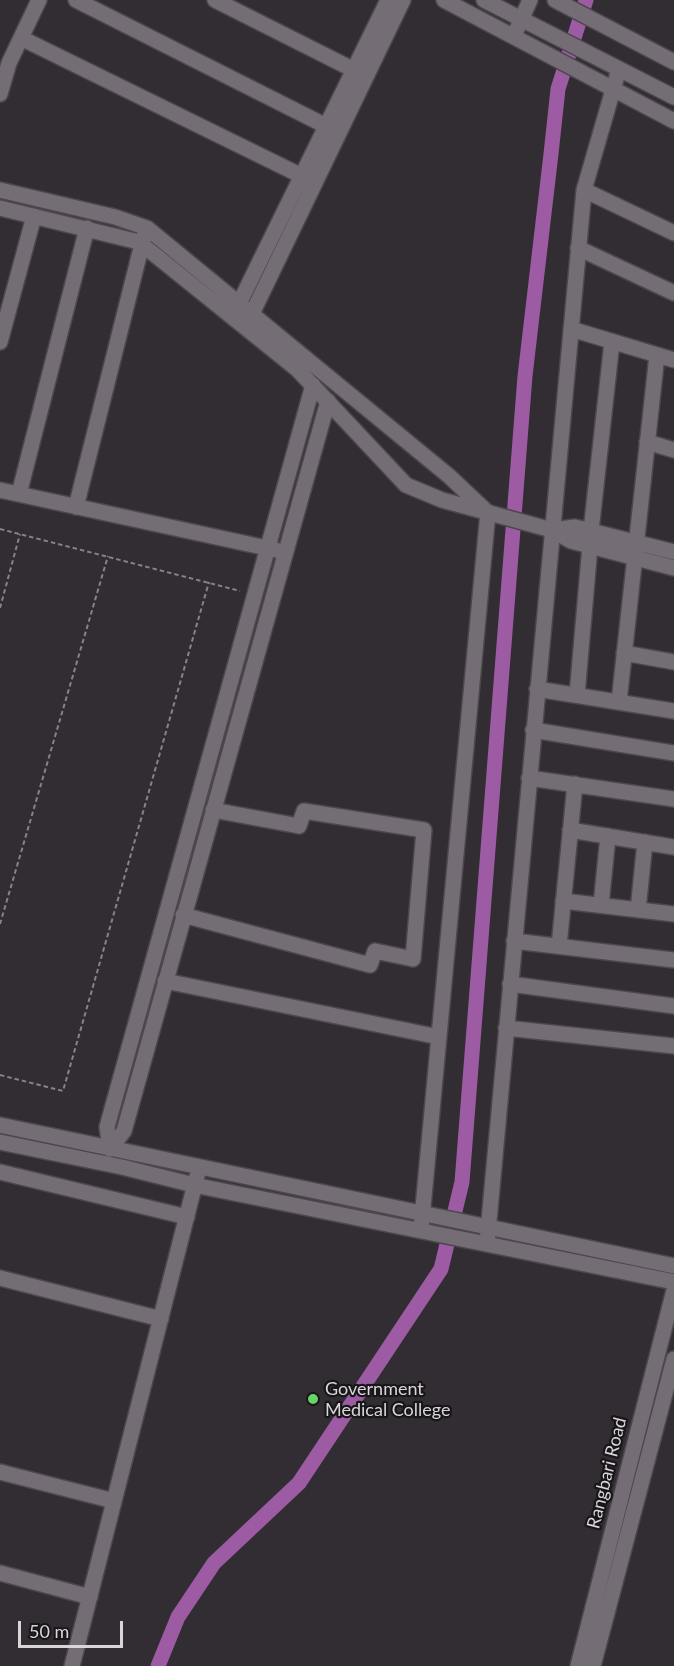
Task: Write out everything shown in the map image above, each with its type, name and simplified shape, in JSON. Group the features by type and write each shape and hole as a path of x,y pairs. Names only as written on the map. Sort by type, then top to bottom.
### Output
{"street":[{"path":"0,94 9,63 39,0"},
{"path":"76,0 333,129"},
{"path":"215,0 354,70"},
{"path":"333,129 354,70 388,0"},
{"path":"236,311 403,0"},
{"path":"444,0 674,121"},
{"path":"484,0 674,97"},
{"path":"513,37 530,0"},
{"path":"557,1 674,62"},
{"path":"21,38 308,180"},
{"path":"482,1242 506,1028 537,688 545,528 571,329 584,190 619,69"},
{"path":"249,321 308,180"},
{"path":"0,190 115,217 147,228 236,311"},
{"path":"584,190 674,233"},
{"path":"0,208 87,228 141,244 236,311 449,476 493,514"},
{"path":"0,342 5,306 34,216"},
{"path":"18,494 87,228"},
{"path":"76,507 141,244 147,228"},
{"path":"578,248 674,292"},
{"path":"249,321 406,484 442,500 545,528 571,541 591,538 635,550 674,568"},
{"path":"571,329 674,360"},
{"path":"577,695 612,342"},
{"path":"619,702 657,356"},
{"path":"110,1149 107,1127 313,386"},
{"path":"110,1149 124,1131 328,401"},
{"path":"647,442 674,450"},
{"path":"0,490 285,552"},
{"path":"428,1230 439,1037 493,514"},
{"path":"635,550 674,552"},
{"path":"624,652 674,662"},
{"path":"537,688 674,711"},
{"path":"533,730 674,753"},
{"path":"529,778 674,799"},
{"path":"559,946 575,784"},
{"path":"183,915 370,965 375,951 413,959 424,830 304,811 299,826 213,810"},
{"path":"570,830 674,847"},
{"path":"189,832 205,838"},
{"path":"601,905 608,836"},
{"path":"638,910 645,842"},
{"path":"563,901 674,914"},
{"path":"514,941 674,960"},
{"path":"165,981 439,1037"},
{"path":"510,984 674,1006"},
{"path":"506,1028 674,1046"},
{"path":"0,1125 674,1266"},
{"path":"0,1142 122,1167 194,1185 428,1230 674,1282"},
{"path":"72,1666 199,1167"},
{"path":"0,1172 187,1217"},
{"path":"0,1278 161,1319"},
{"name":"Rangbari Road","path":"578,1666 674,1290"},
{"path":"657,1355 674,1359"},
{"name":"Rangbari Road","path":"593,1666 674,1359"},
{"path":"0,1472 114,1501"},
{"path":"0,1573 90,1597"}],"path":[{"path":"0,529 108,555 254,596"},
{"path":"0,608 20,534"},
{"path":"0,924 108,555"},
{"path":"0,1075 63,1091 209,582"}],"waterway":[{"path":"158,1666 178,1617 214,1563 299,1483 441,1269 462,1182 525,376 558,89 586,0"}],"place":[{"name":"Government Medical College","path":"313,1399"}]}
